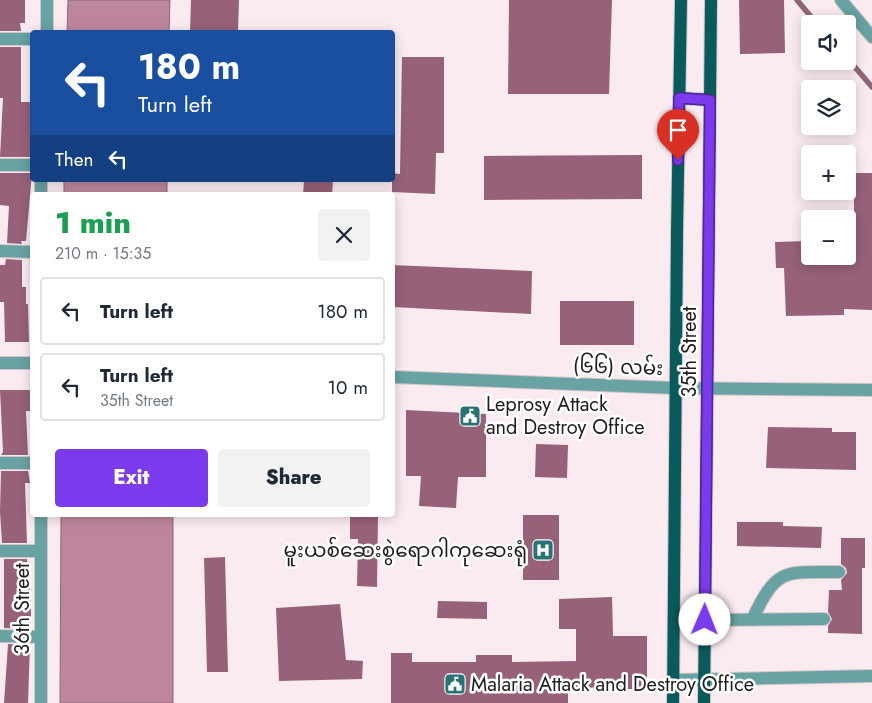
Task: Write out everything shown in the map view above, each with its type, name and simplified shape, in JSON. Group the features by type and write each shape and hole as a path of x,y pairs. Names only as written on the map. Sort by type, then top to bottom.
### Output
{"main road":[{"name":"35th Street","path":"673,703 675,388 681,0"},
{"name":"35th Street","path":"704,703 710,0"},
{"path":"679,98 710,100"}],"street":[{"path":"47,0 47,30"},
{"path":"841,0 872,38"},
{"path":"0,39 30,39"},
{"path":"0,165 30,165"},
{"path":"0,251 30,252"},
{"path":"0,362 30,363"},
{"name":"(၆၆) လမ်း","path":"395,377 675,388 872,390"},
{"path":"0,463 30,463"},
{"name":"36th Street","path":"40,703 41,517"},
{"path":"0,551 41,552"},
{"path":"752,620 763,597 781,576 792,572 839,572"},
{"path":"705,620 824,619"},
{"path":"0,636 41,637"},
{"path":"673,680 872,676"}],"shaded area":[{"path":"68,0 170,0 169,30 67,30"},
{"path":"64,182 167,182 167,192 64,192"},
{"path":"61,517 173,517 173,703 60,703"}],"building":[{"path":"0,0 25,0 25,23 20,23 21,31 0,31"},
{"path":"191,0 239,0 238,30 190,30"},
{"path":"509,0 612,0 609,94 508,94"},
{"path":"739,0 784,0 785,53 740,54"},
{"path":"0,47 21,47 21,102 30,102 30,157 0,157 3,98 0,98"},
{"path":"402,57 444,57 444,153 436,153 435,194 392,192 392,182 395,182 395,173 400,174"},
{"path":"642,155 642,199 484,200 484,156"},
{"path":"0,173 30,173 31,182 26,241 21,241 22,244 7,243 9,206 0,205"},
{"path":"856,173 872,173 872,310 844,309 844,315 786,316 784,268 776,268 775,242 801,241 801,265 856,265 856,210 854,210"},
{"path":"304,182 333,182 332,192 303,192"},
{"path":"6,259 22,260 22,287 26,287 29,342 5,342 4,302 0,302 0,265 5,265"},
{"path":"395,265 532,271 531,314 395,307"},
{"path":"560,301 634,301 634,345 560,345"},
{"path":"0,390 30,390 30,411 26,411 28,455 1,455 3,452"},
{"path":"406,410 486,414 486,477 458,477 456,508 419,506 421,476 406,476"},
{"path":"768,427 832,428 832,432 856,432 856,470 766,468"},
{"path":"536,444 568,445 567,478 535,477"},
{"path":"1,471 28,471 30,483 25,483 27,543 2,543 0,512"},
{"path":"523,515 559,515 559,580 523,580"},
{"path":"350,517 378,517 377,587 357,586 358,539 350,539"},
{"path":"737,522 783,522 783,526 822,527 821,548 737,546"},
{"path":"841,538 865,538 865,568 862,568 862,634 828,633 828,626 832,619 828,612 829,590 842,590 841,580 847,573 846,568 841,564"},
{"path":"225,557 228,672 207,672 204,558"},
{"path":"4,559 27,559 31,601 31,629 4,628"},
{"path":"612,597 613,636 647,636 647,689 627,689 627,687 568,688 568,703 391,703 391,653 412,653 412,662 476,662 476,655 512,655 512,662 576,661 576,629 559,629 559,599"},
{"path":"438,601 487,602 487,619 437,618"},
{"path":"340,604 346,660 363,661 362,679 279,681 276,608"},
{"path":"8,644 30,645 28,703 4,703"}],"waterway":[{"path":"797,0 810,15"},
{"path":"856,68 872,87"}],"place":[{"name":"Leprosy Attack and Destroy Office","path":"470,416"},
{"name":"မူးယစ်ဆေးစွဲရောဂါကုဆေးရုံ","path":"543,550"},
{"name":"Malaria Attack and Destroy Office","path":"455,684"}],"route":[{"path":"678,160 679,98 710,100 707,218 708,388 705,620"}]}
